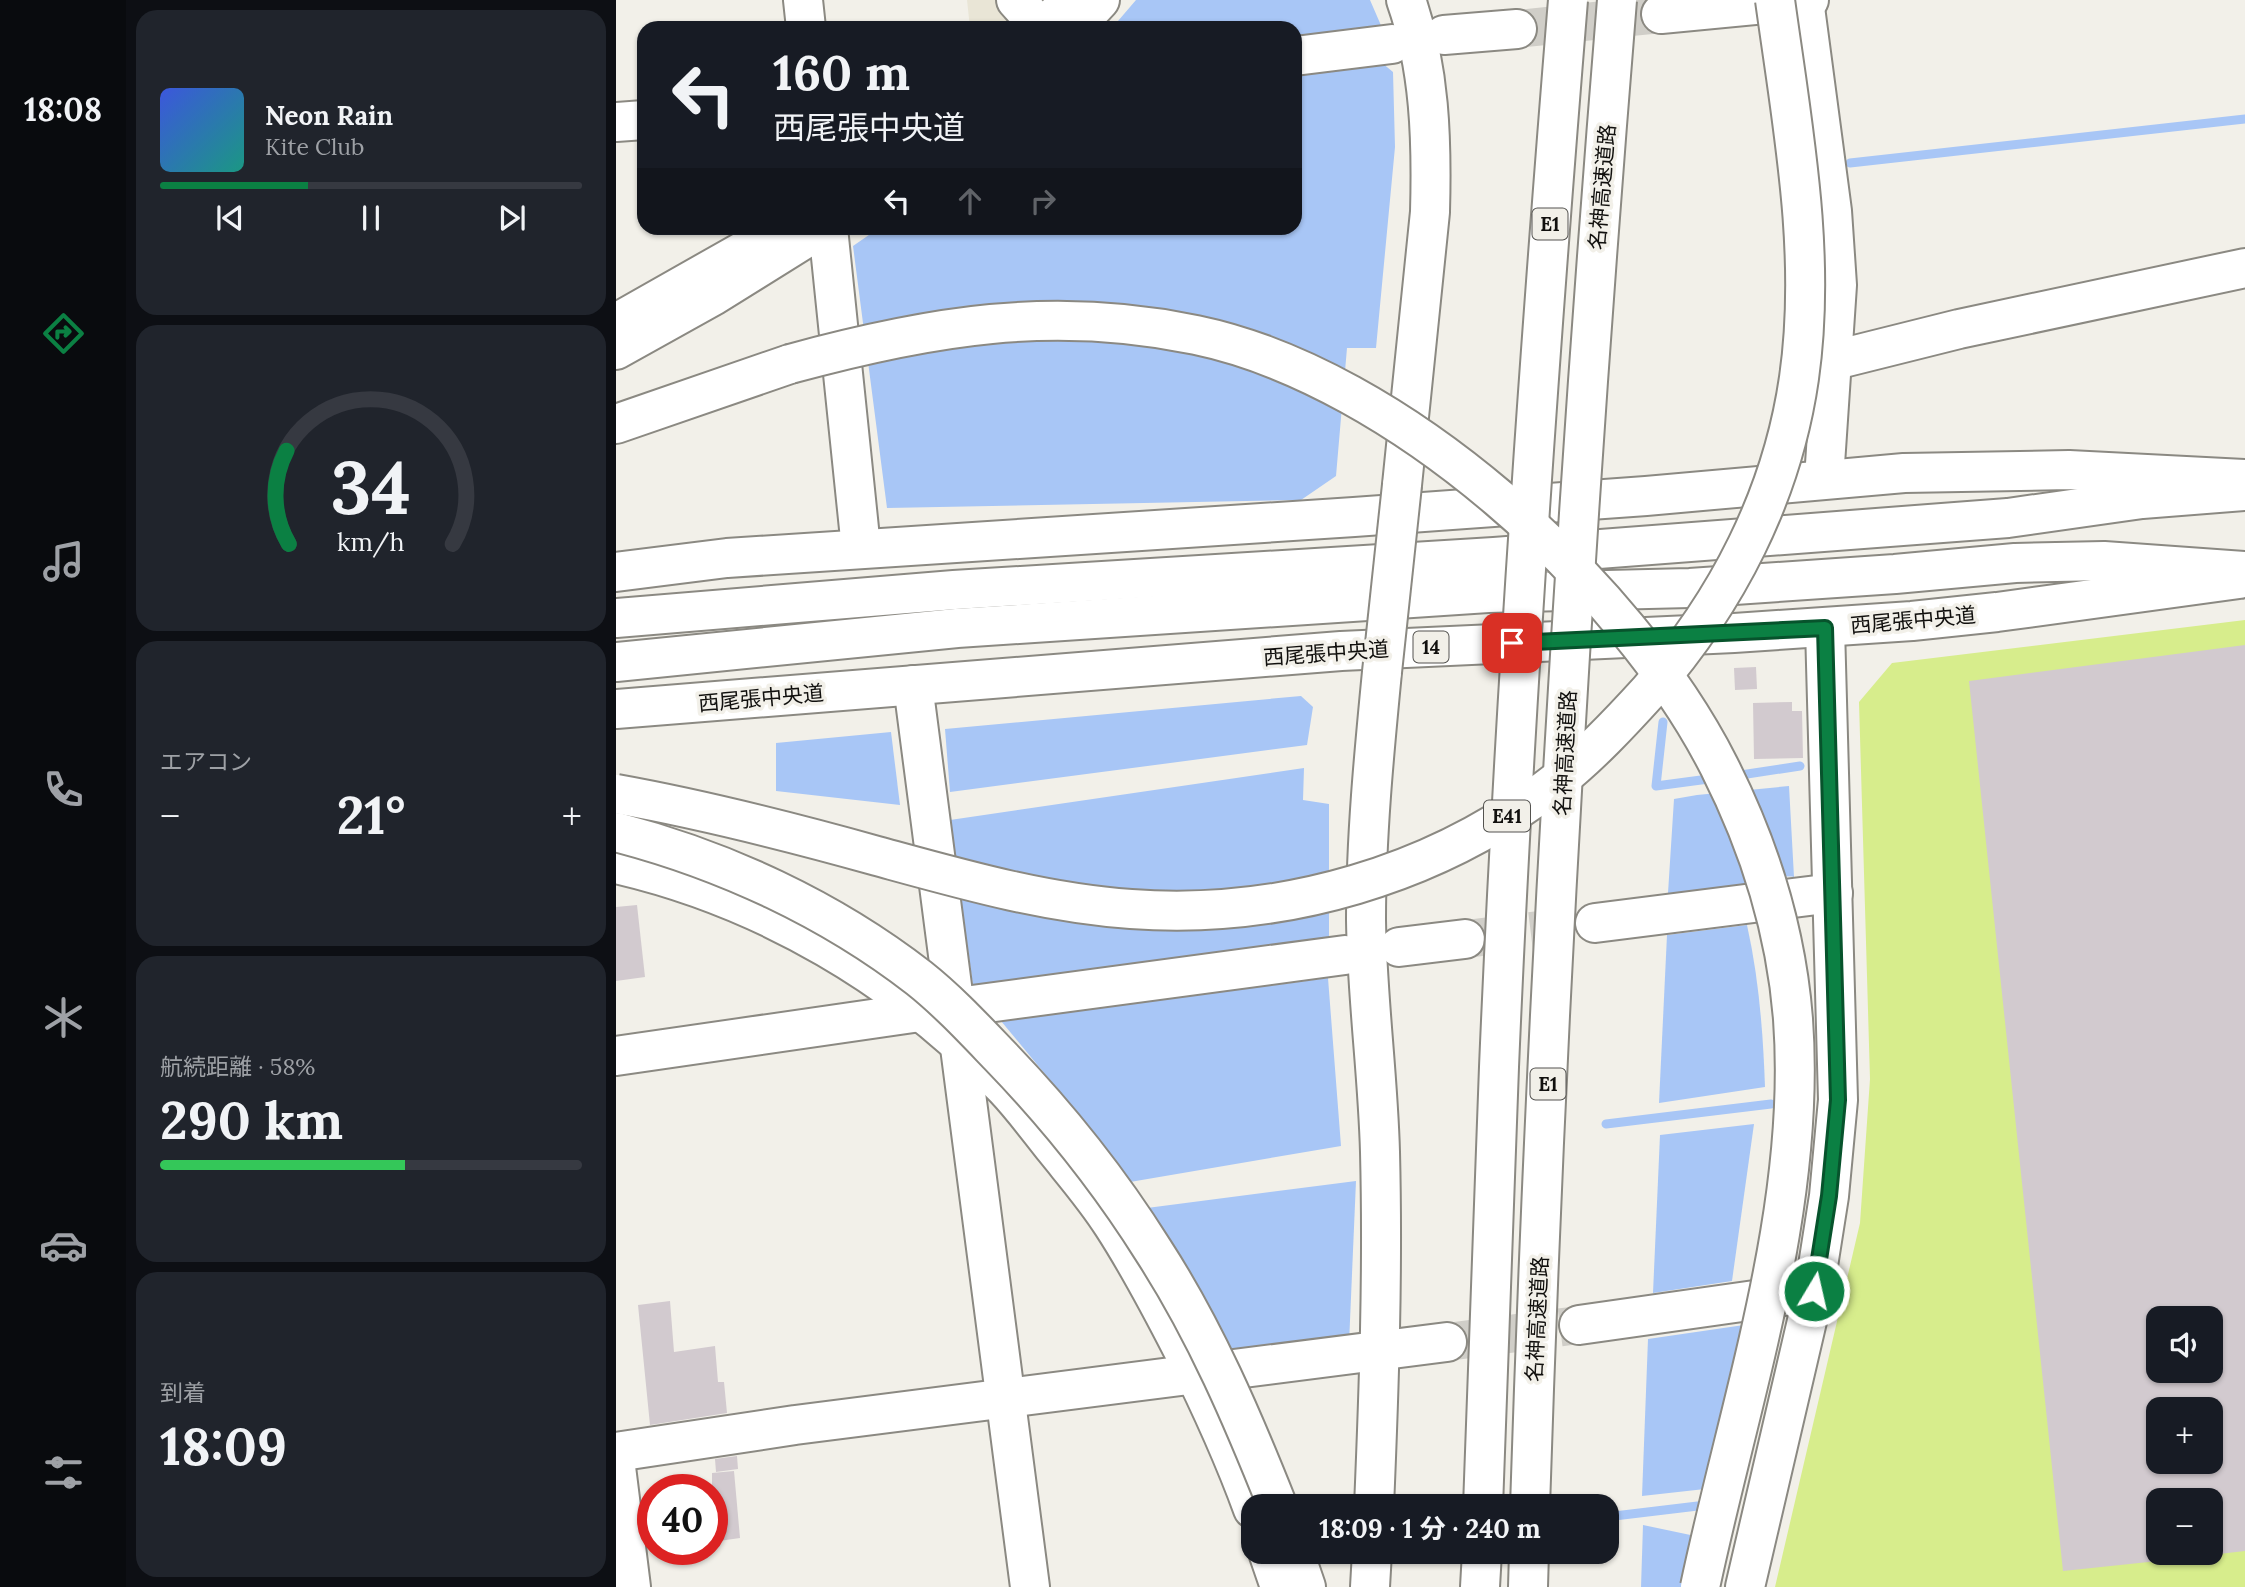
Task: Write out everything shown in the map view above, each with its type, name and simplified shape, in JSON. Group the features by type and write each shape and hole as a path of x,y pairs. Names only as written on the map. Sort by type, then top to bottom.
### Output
{"main road":[{"path":"803,0 805,21"},
{"path":"1016,0 1036,21"},
{"path":"1049,21 1071,0"},
{"path":"1080,21 1100,0"},
{"path":"1375,1494 1381,1351 1380,1148 1367,969 1369,828 1382,672 1430,212 1431,167 1425,80 1419,45 1406,0"},
{"name":"E1","path":"1484,1494 1500,1065 1521,662 1544,299 1568,0"},
{"name":"名神高速道路","path":"1531,1494 1569,674 1593,288 1617,0"},
{"name":"E41","path":"616,794 698,810 1015,892 1074,903 1185,911 1281,902 1376,878 1465,841 1513,813 1558,780 1600,742 1679,656 1738,567 1775,477 1799,380 1805,272 1795,153 1775,0"},
{"path":"1804,0 1832,211 1837,285 1824,479"},
{"path":"1661,14 1811,0"},
{"path":"1444,36 1517,29"},
{"path":"1302,55 1392,44"},
{"path":"616,122 637,120"},
{"path":"616,323 772,235"},
{"path":"616,350 713,296 811,235"},
{"path":"829,235 861,548"},
{"path":"1831,361 1959,329 2245,268"},
{"path":"616,424 790,364 918,334 1031,320 1087,320 1143,326 1198,335 1253,350 1347,392 1388,416 1467,474 1523,519 1568,564 1614,615 1656,668 1717,764 1759,859 1775,910 1787,964 1796,1068 1784,1216 1700,1587"},
{"path":"616,572 727,558 1354,517 1647,496 1824,479 1973,470 2069,470 2245,479"},
{"path":"616,618 927,592 1494,557 2008,518 2142,499 2245,491"},
{"path":"616,662 957,628 1488,593 1690,588 1895,575 2015,563 2105,561 2245,571"},
{"name":"西尾張中央道","path":"616,709 1340,651 1825,628 1997,612 2245,578"},
{"path":"1745,1587 1814,1291 1829,1196 1838,1100 1825,628"},
{"path":"914,685 949,1017 1030,1587"},
{"path":"616,832 698,858 749,878 815,911 920,979 963,1018 1063,1126 1111,1188 1154,1251 1227,1387 1272,1494"},
{"path":"616,864 686,883 757,910 814,939 868,973 949,1017 1112,1222 1154,1293 1213,1373 1214,1411 1247,1494"},
{"path":"1595,923 1833,893"},
{"path":"1399,947 1465,939"},
{"path":"616,1056 949,1017 1345,955"},
{"path":"1578,1325 1814,1291"},
{"path":"616,1451 1447,1342"},
{"path":"616,1467 631,1587"},
{"path":"1272,1564 1280,1587"},
{"path":"1298,1564 1306,1587"},
{"path":"1370,1587 1371,1564"},
{"path":"1480,1587 1481,1564"},
{"path":"1528,1587 1529,1564"}],"shaded area":[{"path":"967,0 1042,0 1022,21 969,21"}],"green space":[{"path":"2245,620 2245,1587 1775,1587 1860,1223 1870,1079 1859,702 1892,663"}],"water":[{"path":"1136,0 1370,0 1383,30 1302,39 1302,21 1118,21"},
{"path":"1376,58 1393,72 1395,147 1376,348 1347,348 1336,476 1301,500 887,508 853,246 869,235 1302,235 1302,67"},
{"path":"1301,696 1313,707 1307,745 950,792 945,729"},
{"path":"891,732 900,805 776,791 776,743"},
{"path":"1304,768 1303,800 1329,804 1329,938 974,993 950,820"},
{"path":"1789,786 1794,877 1775,878 1740,887 1668,893 1674,799"},
{"path":"1747,925 1760,1006 1765,1087 1659,1103 1667,935"},
{"path":"1328,978 1341,1146 1130,1182 1001,1021"},
{"path":"1754,1124 1732,1281 1653,1293 1660,1135"},
{"path":"1356,1181 1349,1344 1233,1360 1147,1208"},
{"path":"1744,1325 1741,1485 1642,1496 1648,1339"},
{"path":"1643,1525 1719,1541 1708,1587 1641,1587"}],"building":[{"path":"2245,645 2245,1551 2223,1554 2223,1488 2146,1488 2146,1562 2063,1571 1969,681"},
{"path":"1756,667 1757,689 1735,690 1734,668"},
{"path":"1792,702 1792,711 1802,711 1803,758 1754,759 1753,703"},
{"path":"637,905 645,977 616,981 616,907"},
{"path":"670,1301 674,1352 715,1346 718,1382 724,1382 727,1413 650,1425 638,1305"},
{"path":"737,1456 738,1469 716,1472 715,1459"},
{"path":"734,1471 740,1538 728,1540 728,1474 712,1473"}],"waterway":[{"path":"1850,163 2245,119"},
{"path":"1663,722 1656,786 1716,778"},
{"path":"1734,776 1800,766"},
{"path":"1606,1124 1771,1104"},
{"path":"1619,1515 1706,1505"}],"tunnel":[{"path":"1517,29 1661,14"},
{"path":"1474,938 1588,924"},
{"path":"1447,1342 1579,1325"}],"route":[{"path":"1512,643 1825,628 1838,1100 1829,1196 1814,1291"}]}
